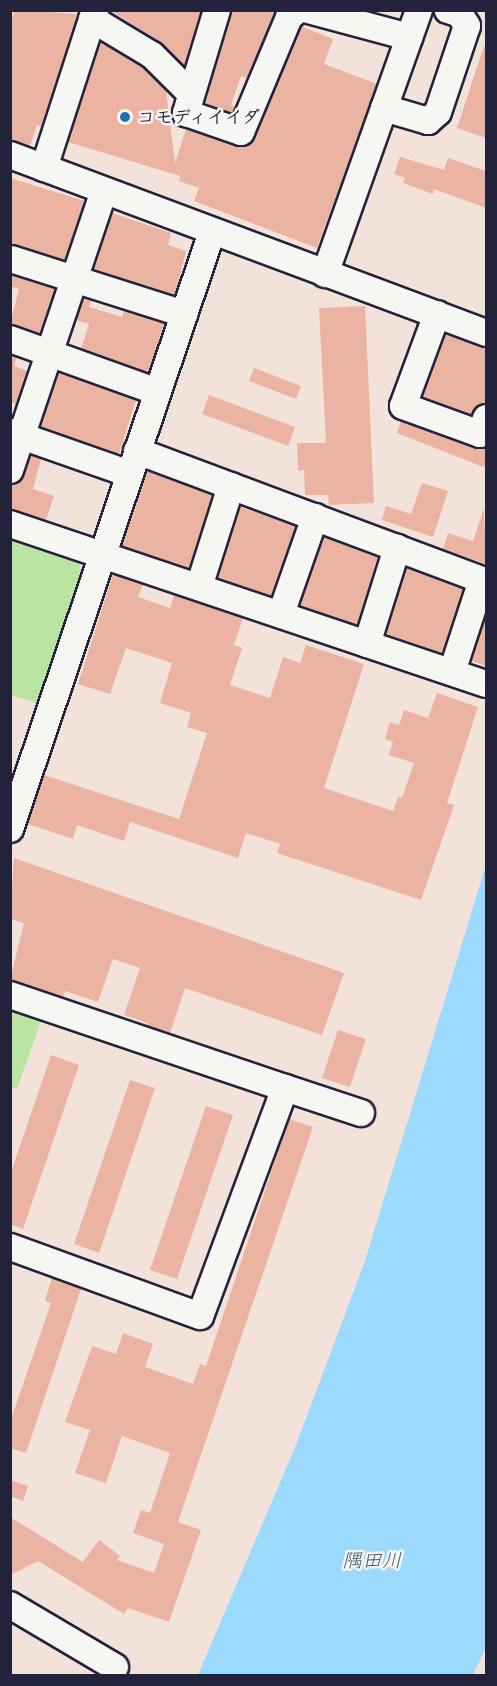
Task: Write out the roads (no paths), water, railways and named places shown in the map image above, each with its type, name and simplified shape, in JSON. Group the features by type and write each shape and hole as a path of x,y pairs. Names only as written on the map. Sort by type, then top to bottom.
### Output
{"street":[{"path":"217,10 186,113 241,132 289,16 298,10"},
{"path":"308,10 342,16 409,38"},
{"path":"325,274 419,10"},
{"path":"384,108 428,121 438,112 467,26 459,14 448,10"},
{"path":"44,168 93,15 152,55 191,94"},
{"path":"10,155 486,333"},
{"path":"10,470 16,434 49,352 104,191"},
{"path":"10,829 212,232"},
{"path":"11,259 184,314"},
{"path":"437,314 403,406 480,434 486,418"},
{"path":"10,339 158,392"},
{"path":"16,434 231,486 482,580 452,672"},
{"path":"199,587 231,486"},
{"path":"281,614 315,518"},
{"path":"10,524 486,684"},
{"path":"367,644 397,548"},
{"path":"10,995 361,1113"},
{"path":"10,1247 200,1316 285,1088"},
{"path":"10,1605 115,1667"}],"water":[{"name":"隅田川","path":"486,865 486,1647 473,1675 198,1675 296,1445 365,1261"}],"place":[{"name":"コモディイイダ","path":"125,117"}]}
